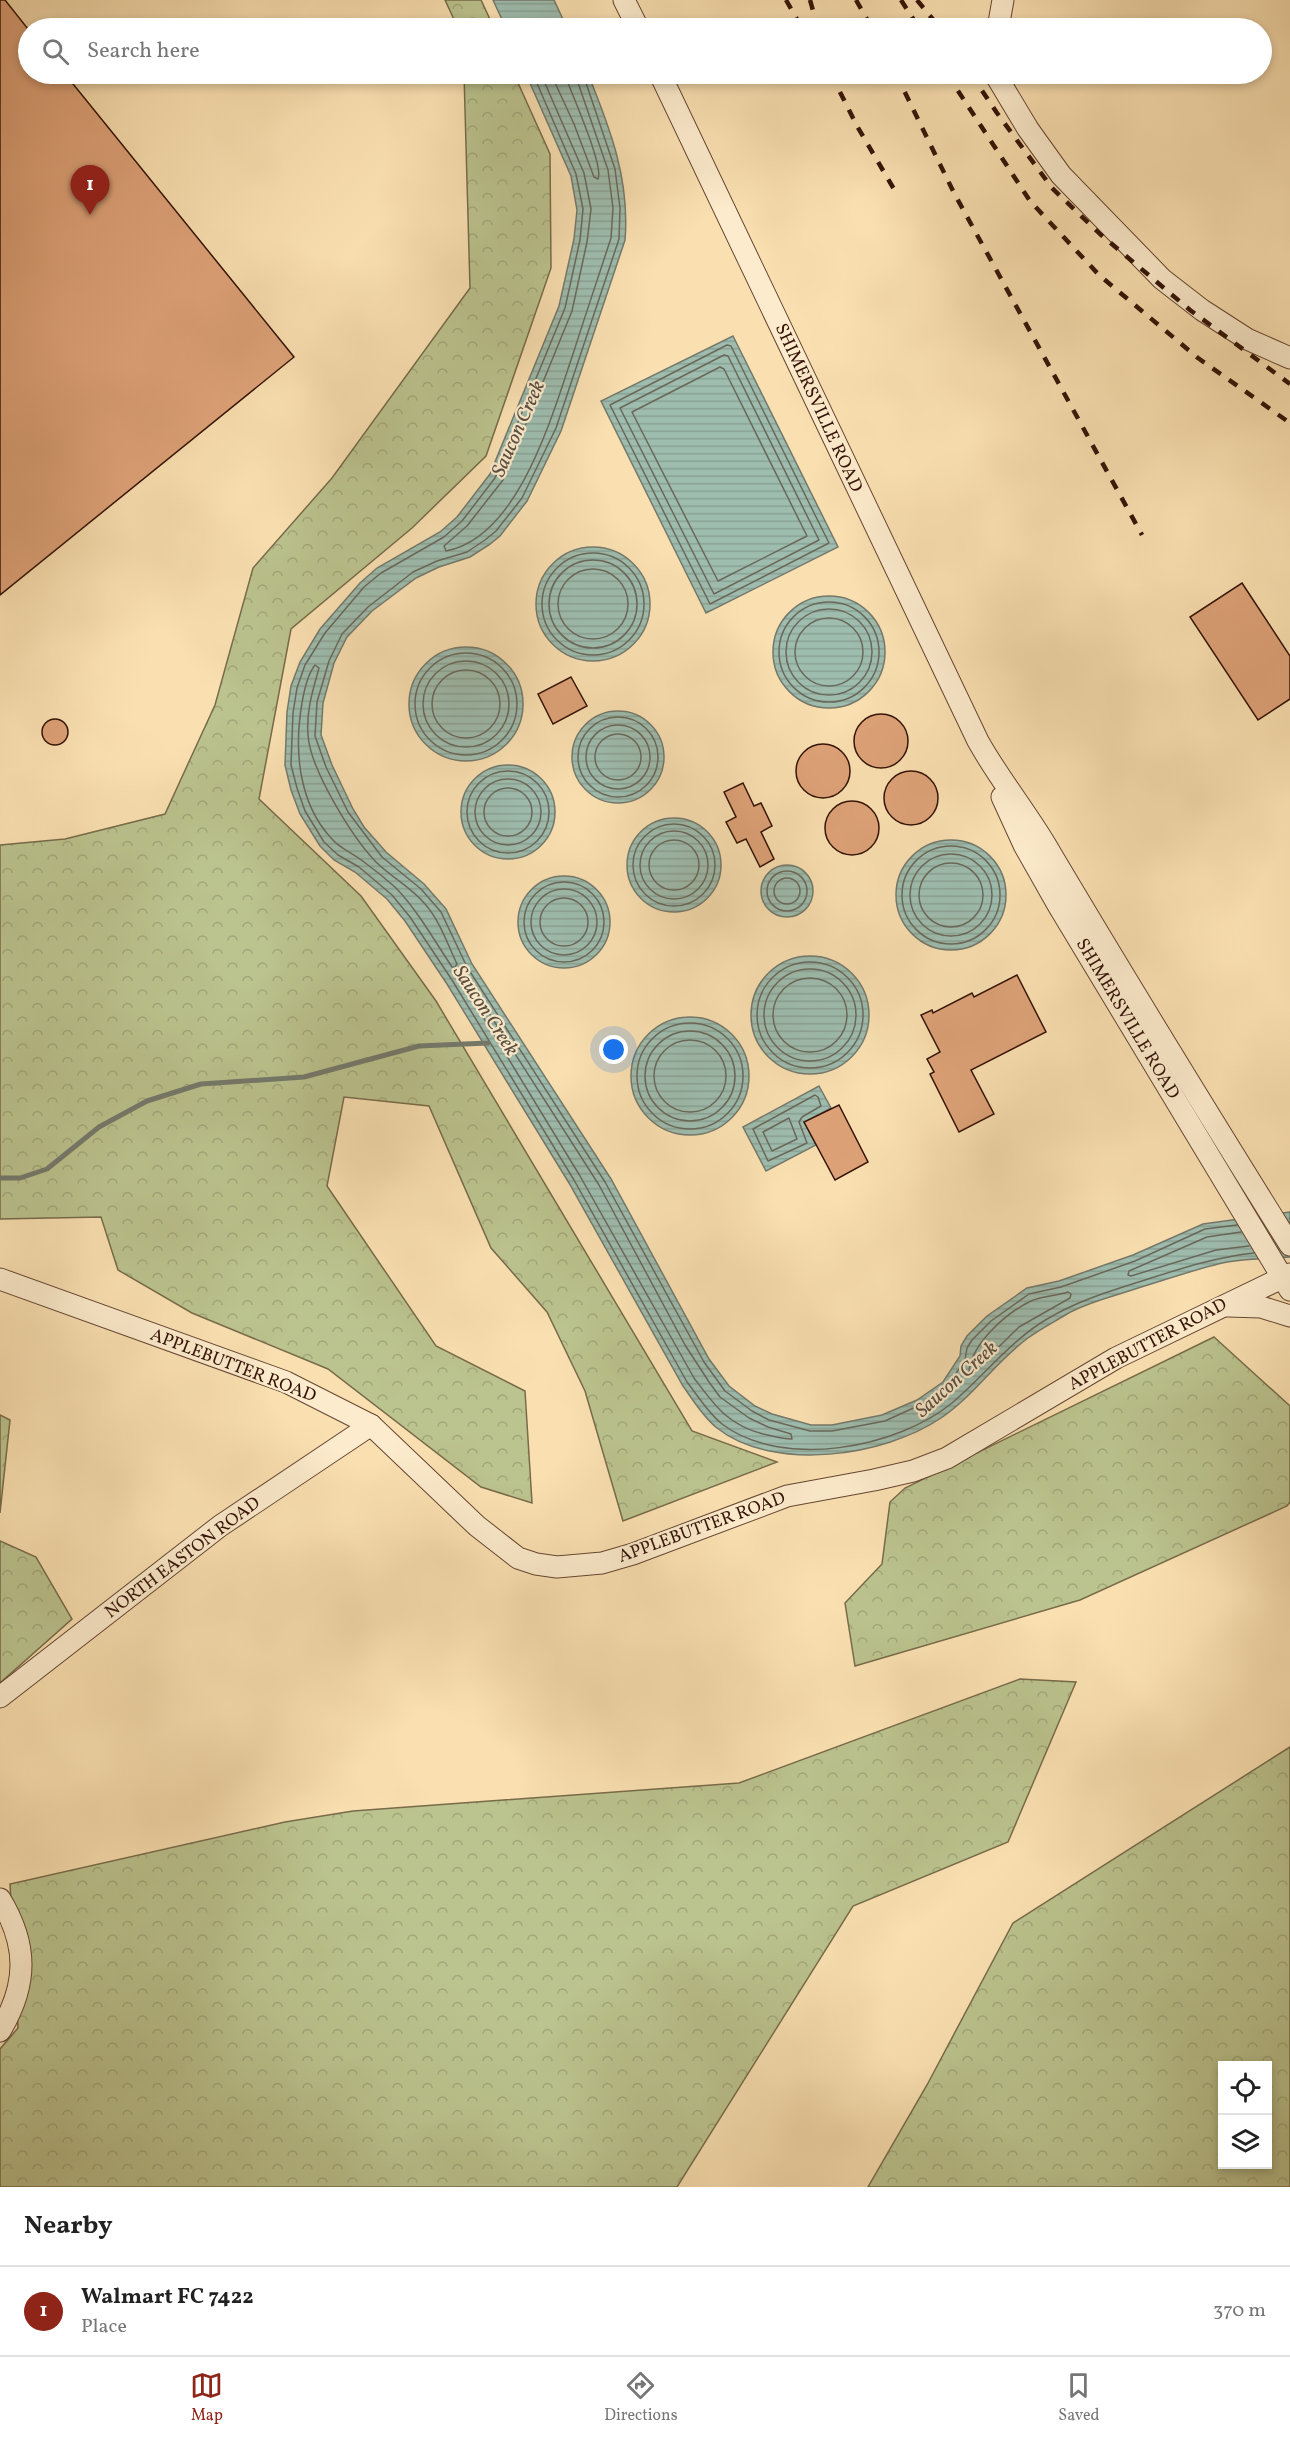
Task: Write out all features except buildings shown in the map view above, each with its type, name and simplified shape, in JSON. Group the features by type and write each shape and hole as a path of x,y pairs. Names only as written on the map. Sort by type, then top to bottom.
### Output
{"street":[{"path":"624,0 633,18"},
{"path":"999,18 1002,0"},
{"name":"SHIMERSVILLE ROAD","path":"665,84 1034,863 1204,1149 1288,1280"},
{"path":"1001,84 1028,129 1061,175 1162,279 1202,310 1247,339 1290,358"},
{"name":"SHIMERSVILLE ROAD","path":"978,741 997,774 1044,842 1290,1245"},
{"name":"APPLEBUTTER ROAD","path":"0,1279 286,1382 371,1425 477,1526 518,1558 557,1567 602,1563 633,1554 787,1496 913,1471 947,1458 1116,1358 1253,1291 1288,1280"},
{"path":"1218,1307 1253,1306 1290,1316"},
{"name":"NORTH EASTON ROAD","path":"0,1697 220,1526 371,1425"},
{"path":"0,1899 13,1921 21,1957 16,2000 0,2031"}],"green space":[{"path":"445,0 481,0 489,18 453,18"},
{"path":"464,84 518,84 550,154 551,268 486,456 412,528 291,629 259,799 361,896 436,1001 692,1431 777,1462 623,1521 585,1391 547,1312 491,1248 429,1106 344,1097 327,1186 436,1346 525,1391 532,1503 481,1487 328,1369 192,1313 118,1270 101,1217 0,1219 0,845 65,839 165,814 215,705 253,568 332,478 470,288"},
{"path":"1214,1337 1290,1406 1290,1502 1287,1506 1080,1600 855,1666 845,1603 882,1564 890,1502 905,1488"},
{"path":"0,1415 10,1420 0,1513"},
{"path":"0,1541 36,1557 72,1619 0,1683"},
{"path":"1020,1679 1076,1682 1008,1842 853,1906 677,2187 0,2187 0,2049 18,2028 10,1884 285,1822 353,1811 739,1783"},
{"path":"1290,1747 1290,2187 868,2187 927,2085 1013,1923"}],"water":[{"path":"493,0 554,0 562,18 501,18"},
{"name":"Saucon Creek","path":"530,84 592,84 617,155 624,196 625,240 561,431 527,501 500,536 489,545 470,557 439,567 416,578 372,611 347,637 334,663 323,703 321,735 332,765 364,827 386,852 424,884 446,909 472,964 611,1179 709,1359 729,1386 755,1406 772,1414 811,1425 832,1425 882,1415 917,1400 943,1382 960,1356 961,1346 967,1336 987,1316 1027,1288 1059,1281 1133,1255 1203,1224 1290,1212 1290,1257 1218,1264 1100,1300 1075,1310 1016,1347 964,1399 941,1418 918,1431 861,1450 798,1455 768,1451 741,1442 717,1428 707,1419 683,1386 569,1183 447,984 405,921 387,899 355,872 334,860 320,846 300,814 285,765 287,712 291,686 300,662 320,629 360,583 377,568 440,532 457,517 490,474 559,306 574,239 577,210 571,176"},
{"path":"733,336 838,547 706,613 601,401"},
{"path":"593,547 615,551 634,563 646,582 650,604 646,626 634,645 615,657 593,661 571,657 552,645 540,626 536,604 540,582 552,563 571,551"},
{"path":"829,596 851,600 869,612 881,630 885,652 881,674 869,692 851,704 829,708 807,704 789,692 777,674 773,652 777,630 789,612 807,600"},
{"path":"466,647 488,652 506,664 518,682 523,704 518,726 506,744 488,756 466,761 444,756 426,744 414,726 409,704 414,682 426,664 444,652"},
{"path":"618,711 636,715 650,725 660,739 664,757 660,775 650,789 636,799 618,803 600,799 586,789 576,775 572,757 576,739 586,725 600,715"},
{"path":"508,765 526,769 541,779 551,794 555,812 551,830 541,845 526,855 508,859 490,855 475,845 465,830 461,812 465,794 475,779 490,769"},
{"path":"674,818 692,821 707,832 718,847 721,865 718,883 707,898 692,909 674,912 656,909 641,898 630,883 627,865 630,847 641,832 656,821"},
{"path":"951,840 972,844 990,856 1002,874 1006,895 1002,916 990,934 972,946 951,950 930,946 912,934 900,916 896,895 900,874 912,856 930,844"},
{"path":"782,865 792,865 806,872 813,891 806,910 792,917 782,917 772,913 765,906 761,896 761,886 765,876 772,869"},
{"path":"564,876 582,879 597,889 607,904 610,922 607,940 597,955 582,965 564,968 546,965 531,955 521,940 518,922 521,904 531,889 546,879"},
{"path":"810,956 833,960 852,973 865,992 869,1015 865,1038 852,1057 833,1070 810,1074 787,1070 768,1057 755,1038 751,1015 755,992 768,973 787,960"},
{"path":"690,1017 723,1027 739,1043 749,1076 739,1109 723,1125 690,1135 657,1125 641,1109 631,1076 641,1043 657,1027"},
{"path":"819,1086 831,1108 805,1122 816,1145 766,1171 743,1127"}],"waterway":[{"name":"Saucon Creek","path":"0,1178 20,1178 47,1169 99,1127 147,1101 201,1084 304,1077 419,1046 488,1043"}],"railway":[{"path":"786,0 796,18"},
{"path":"810,0 815,18"},
{"path":"856,0 866,18"},
{"path":"901,0 913,18"},
{"path":"917,0 932,18"},
{"path":"836,84 857,126 898,196"},
{"path":"901,84 954,193 1142,535"},
{"path":"954,84 1030,201 1099,275 1198,358 1290,423"},
{"path":"978,84 1052,188 1100,234 1190,310 1290,384"}],"place":[{"name":"Walmart FC 7422","path":"90,215"}]}
